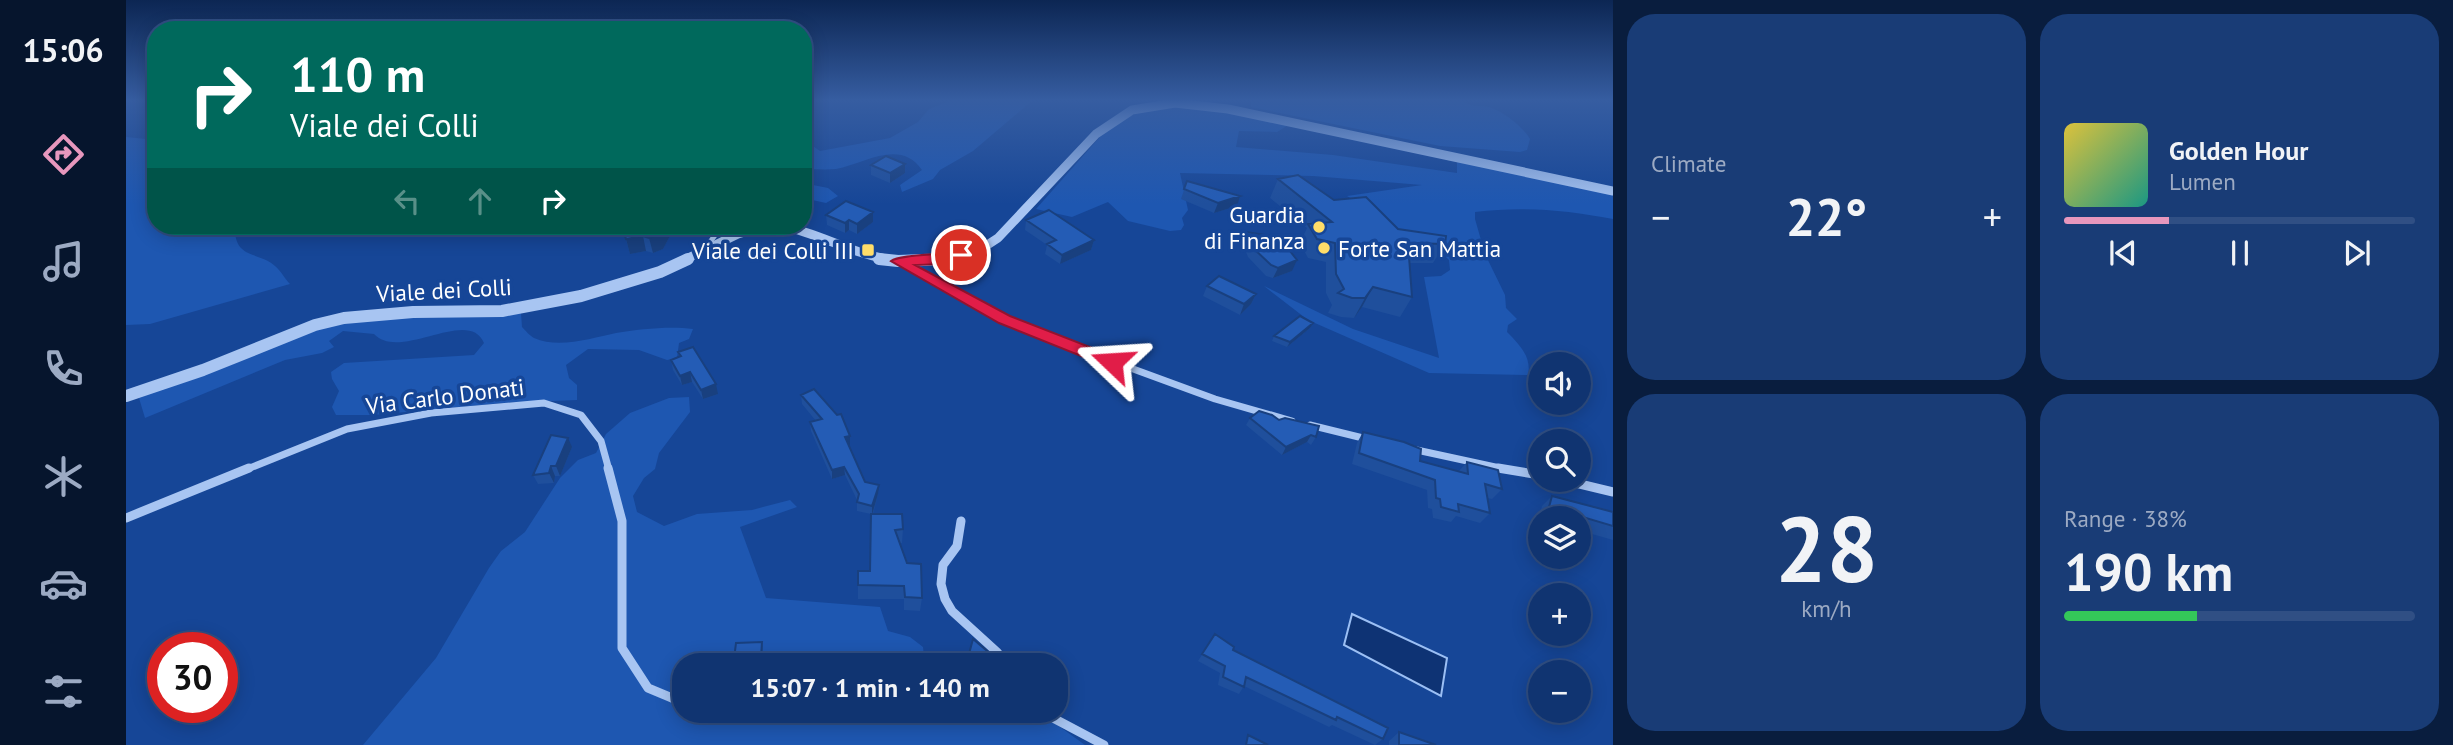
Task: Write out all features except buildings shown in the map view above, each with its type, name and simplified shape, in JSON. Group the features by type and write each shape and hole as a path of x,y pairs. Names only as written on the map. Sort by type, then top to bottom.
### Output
{"street":[{"path":"812,230 867,257 898,261 943,260 978,251 998,238 1023,215 1099,135"},
{"path":"1352,135 1613,191"},
{"path":"704,251 716,235"},
{"name":"Viale dei Colli","path":"126,396 203,370 315,325 344,318 413,312 502,312 545,304 614,287 660,272 736,235"},
{"path":"898,261 1035,333 1249,411 1370,439"},
{"name":"Via Carlo Donati","path":"126,518 346,429 431,413 544,403 581,415 601,440 622,521 622,648 648,688 672,698"},
{"path":"1397,446 1477,465 1528,473"},
{"path":"1591,487 1613,492"},
{"path":"961,522 961,538 951,560 943,565 939,584 946,606 995,653"},
{"path":"1063,723 1104,745"}],"shaded area":[{"path":"896,135 992,135 973,151 940,170 933,179 902,192 900,185 922,170 903,156 881,156 836,169 812,169 812,145 820,151"},
{"path":"1102,135 1238,135 1236,147 1333,155 1457,173 1457,160 1613,195 1613,219 1544,210 1475,212 1485,254 1505,295 1506,308 1517,319 1508,325 1507,332 1526,357 1528,375 1429,373 1308,320 1264,286 1353,329 1439,358 1424,277 1441,276 1450,270 1449,260 1438,249 1401,237 1378,214 1347,196 1422,185 1313,176 1180,173 1188,210 1182,218 1184,225 1181,230 1170,231 1128,221 1108,202 1072,217 1036,209"},
{"path":"1386,135 1527,135 1530,139 1527,150 1520,152 1440,146"},
{"path":"126,137 147,139 147,235 236,235 240,247 275,266 290,284 150,324 126,325"},
{"path":"812,185 828,188 838,196 826,203 812,200"},
{"path":"521,313 522,327 529,334 554,343 645,329 693,329 689,339 679,343 677,358 667,360 639,350 588,349 566,365 569,378 577,385 577,400 502,403 373,415 336,415 332,407 339,391 331,372 344,363 474,355 484,343 476,333 464,330 400,342 386,341 374,334 343,331 329,341 334,347 322,353 285,360 145,418 139,398 310,330 384,317 495,317"},
{"path":"689,397 690,412 659,453 655,469 644,478 633,496 637,512 664,526 697,514 752,510 790,500 797,507 740,527 766,598 880,607 888,631 910,637 923,647 924,653 672,653 672,723 1055,723 1085,745 363,745 436,658 489,568 501,551 525,532 560,478 578,460 596,453 606,434 630,413 669,398"},
{"path":"1352,614 1447,658 1441,696 1344,645"}],"place":[{"name":"Guardia di Finanza","path":"1319,227"},
{"name":"Forte San Mattia","path":"1324,248"},
{"name":"Viale dei Colli III","path":"868,250"}],"route":[{"path":"961,255 943,260 898,261 1004,319 1112,362"}]}
